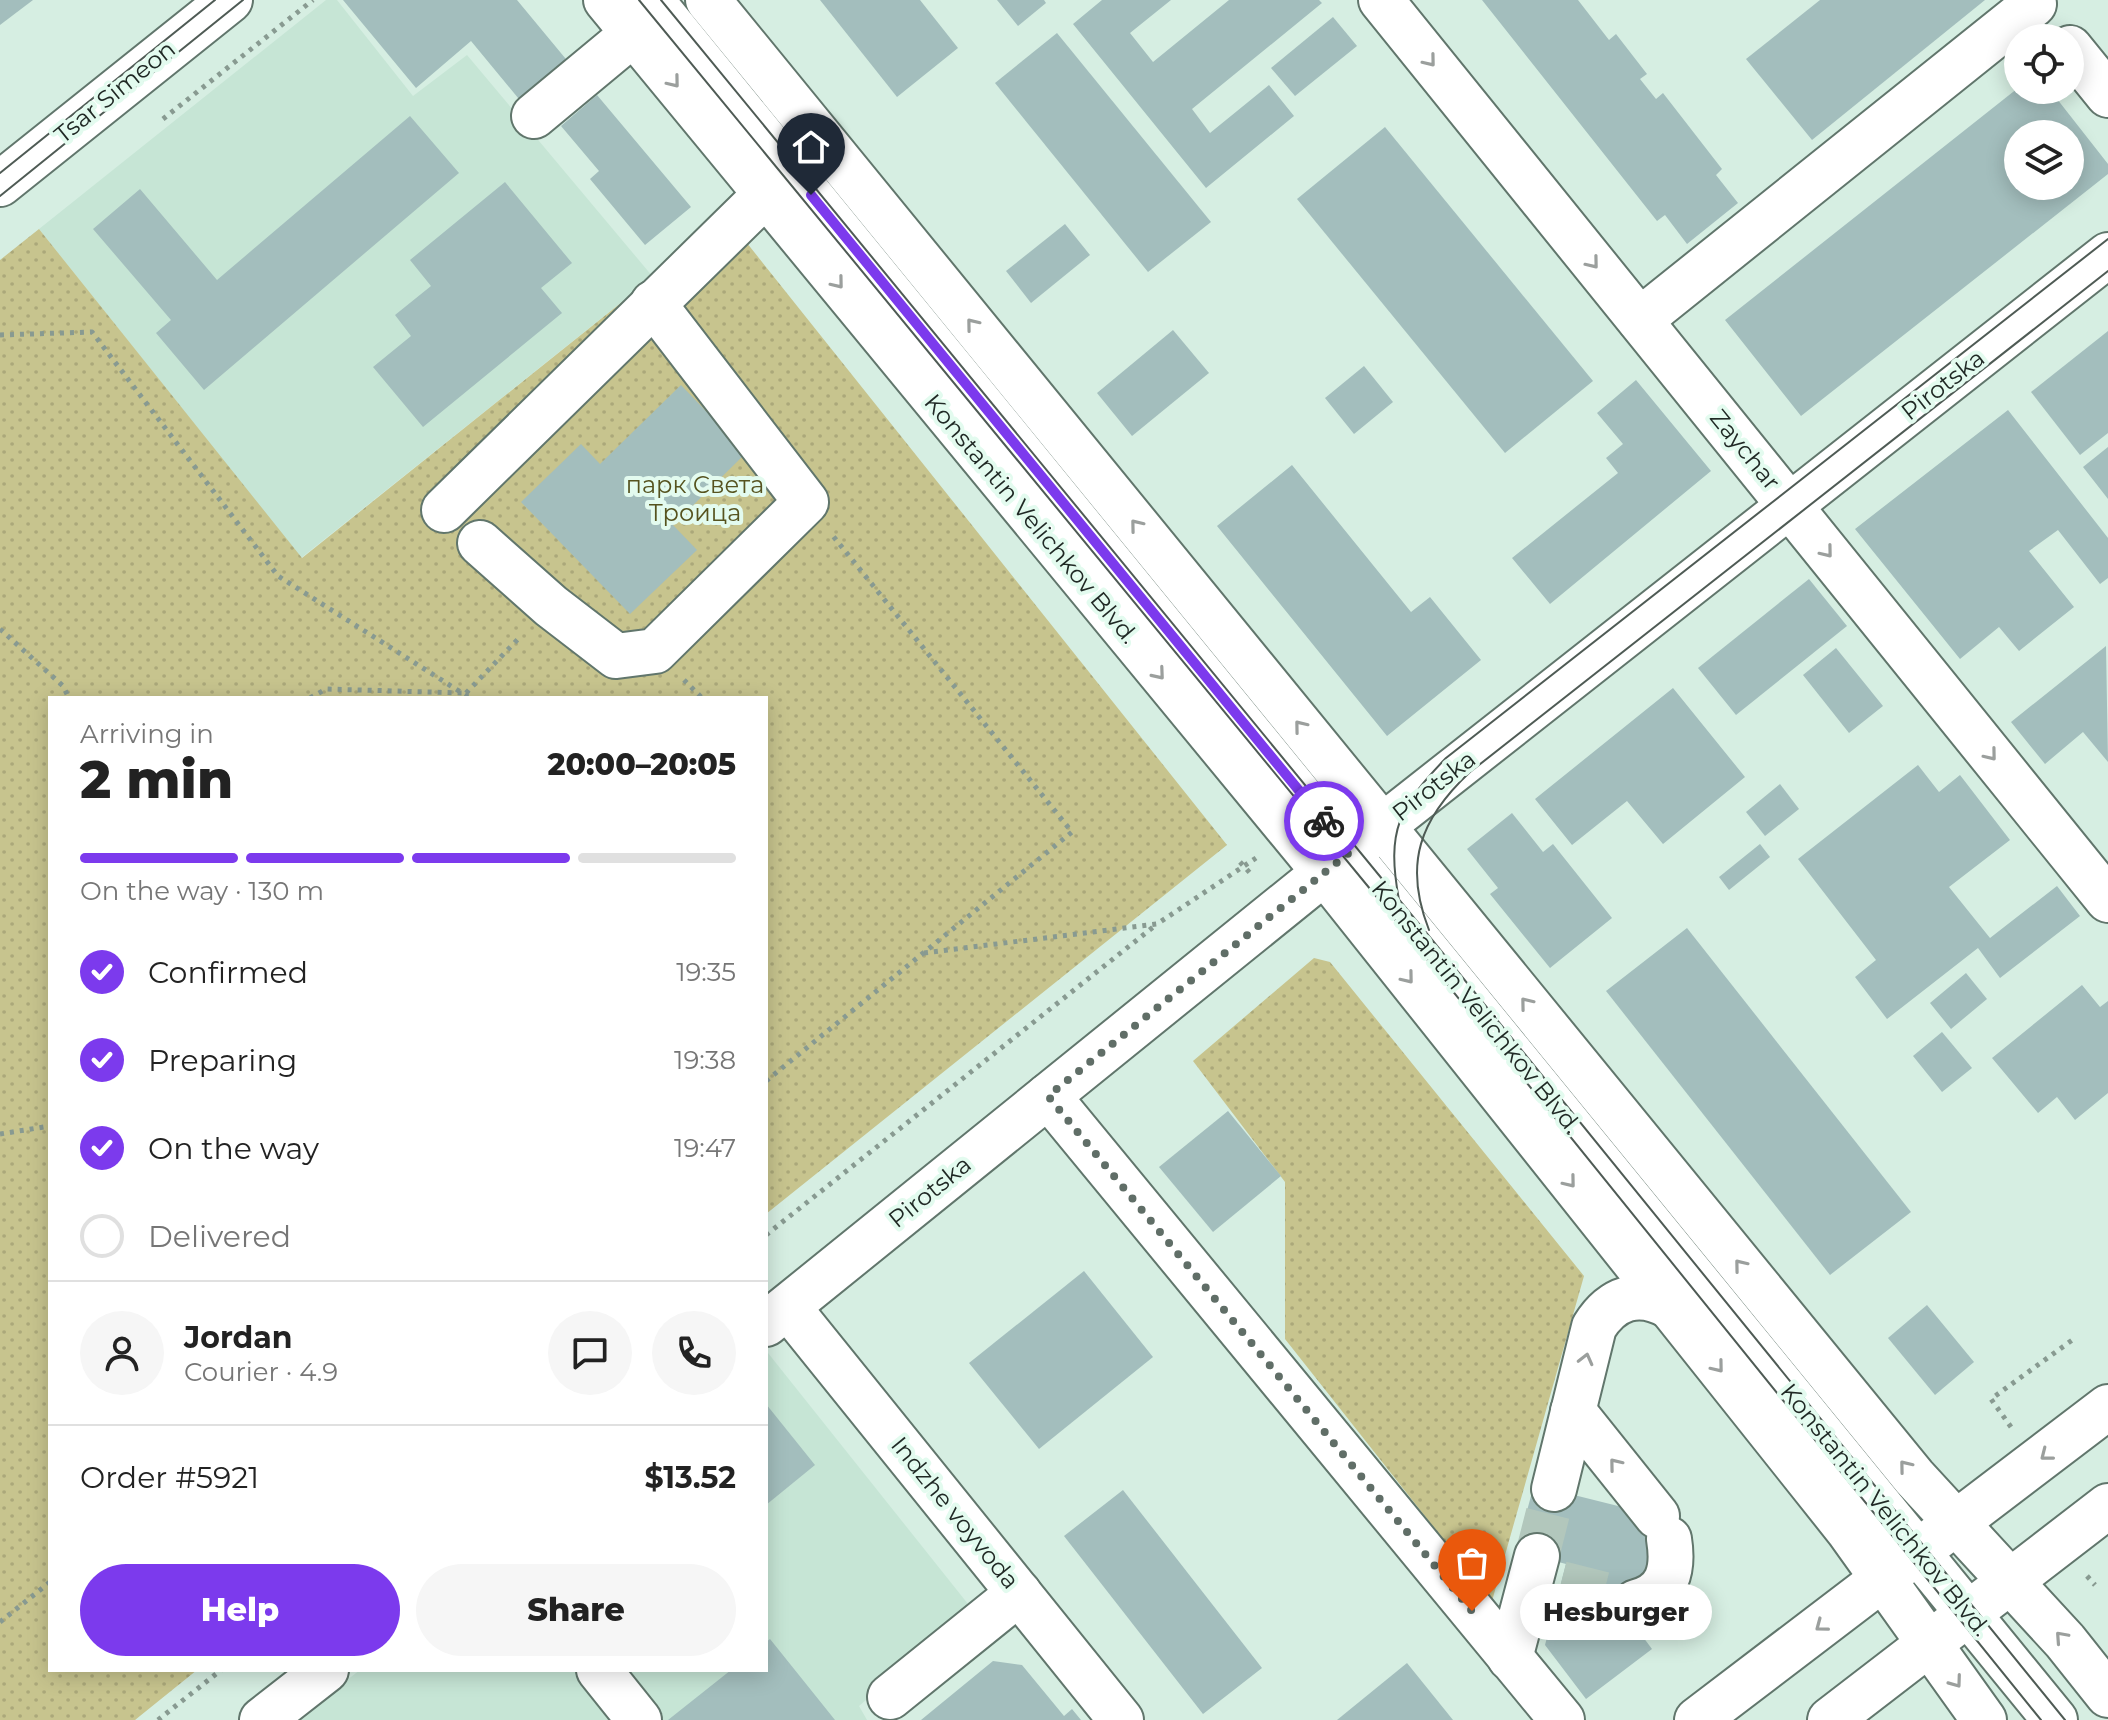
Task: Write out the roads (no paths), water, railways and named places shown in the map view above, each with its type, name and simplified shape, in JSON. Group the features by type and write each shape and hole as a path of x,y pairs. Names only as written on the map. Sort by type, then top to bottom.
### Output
{"main road":[{"name":"Tsar Simeon","path":"0,184 230,0"},
{"name":"Konstantin Velichkov Blvd.","path":"606,0 642,17 1352,850 2055,1720"},
{"name":"Konstantin Velichkov Blvd.","path":"708,0 1352,850 1669,1306 1848,1530 1984,1720"},
{"name":"Zaychar","path":"1381,0 2108,900"},
{"path":"1640,320 2032,2 2050,24"},
{"name":"Konstantin Velichkov Blvd.","path":"642,17 766,194 2009,1583 2065,1641 2108,1695"},
{"path":"534,116 642,17"},
{"path":"2084,65 2108,95"},
{"path":"444,510 766,194"},
{"name":"Pirotska","path":"777,1316 1352,850 2108,255"},
{"path":"480,543 551,606 616,656 655,651 806,502 653,303"},
{"path":"1048,1096 1562,1720"},
{"path":"1554,1489 1594,1327 1602,1314 1626,1297 1656,1298 1669,1306"},
{"name":"Indzhe voyvoda","path":"777,1316 1019,1593 1121,1720"},
{"path":"1697,1720 2108,1407"},
{"path":"1573,1411 1663,1528 1673,1562 1667,1581 1659,1592 1636,1602"},
{"path":"1830,1720 2108,1506"},
{"path":"1510,1658 1543,1571"},
{"path":"890,1697 1019,1593"},
{"path":"262,1720 323,1672"},
{"path":"601,1672 639,1720"}],"tunnel":[{"path":"1537,1556 1554,1489"},
{"path":"1561,1583 1636,1602"}],"tram line":[{"path":"0,173 215,0"},
{"path":"0,196 243,0"},
{"path":"639,0 1380,901 2041,1720"},
{"path":"661,0 1433,941 2065,1720"},
{"path":"1399,900 1394,855 1400,821 1417,791 1446,758 2108,239"},
{"path":"1429,930 1417,884 1421,844 1439,807 1470,772 2108,271"}],"place":[{"name":"Hesburger","path":"1472,1611"}],"park label":[{"name":"парк Света Троица","path":"695,499"}]}
